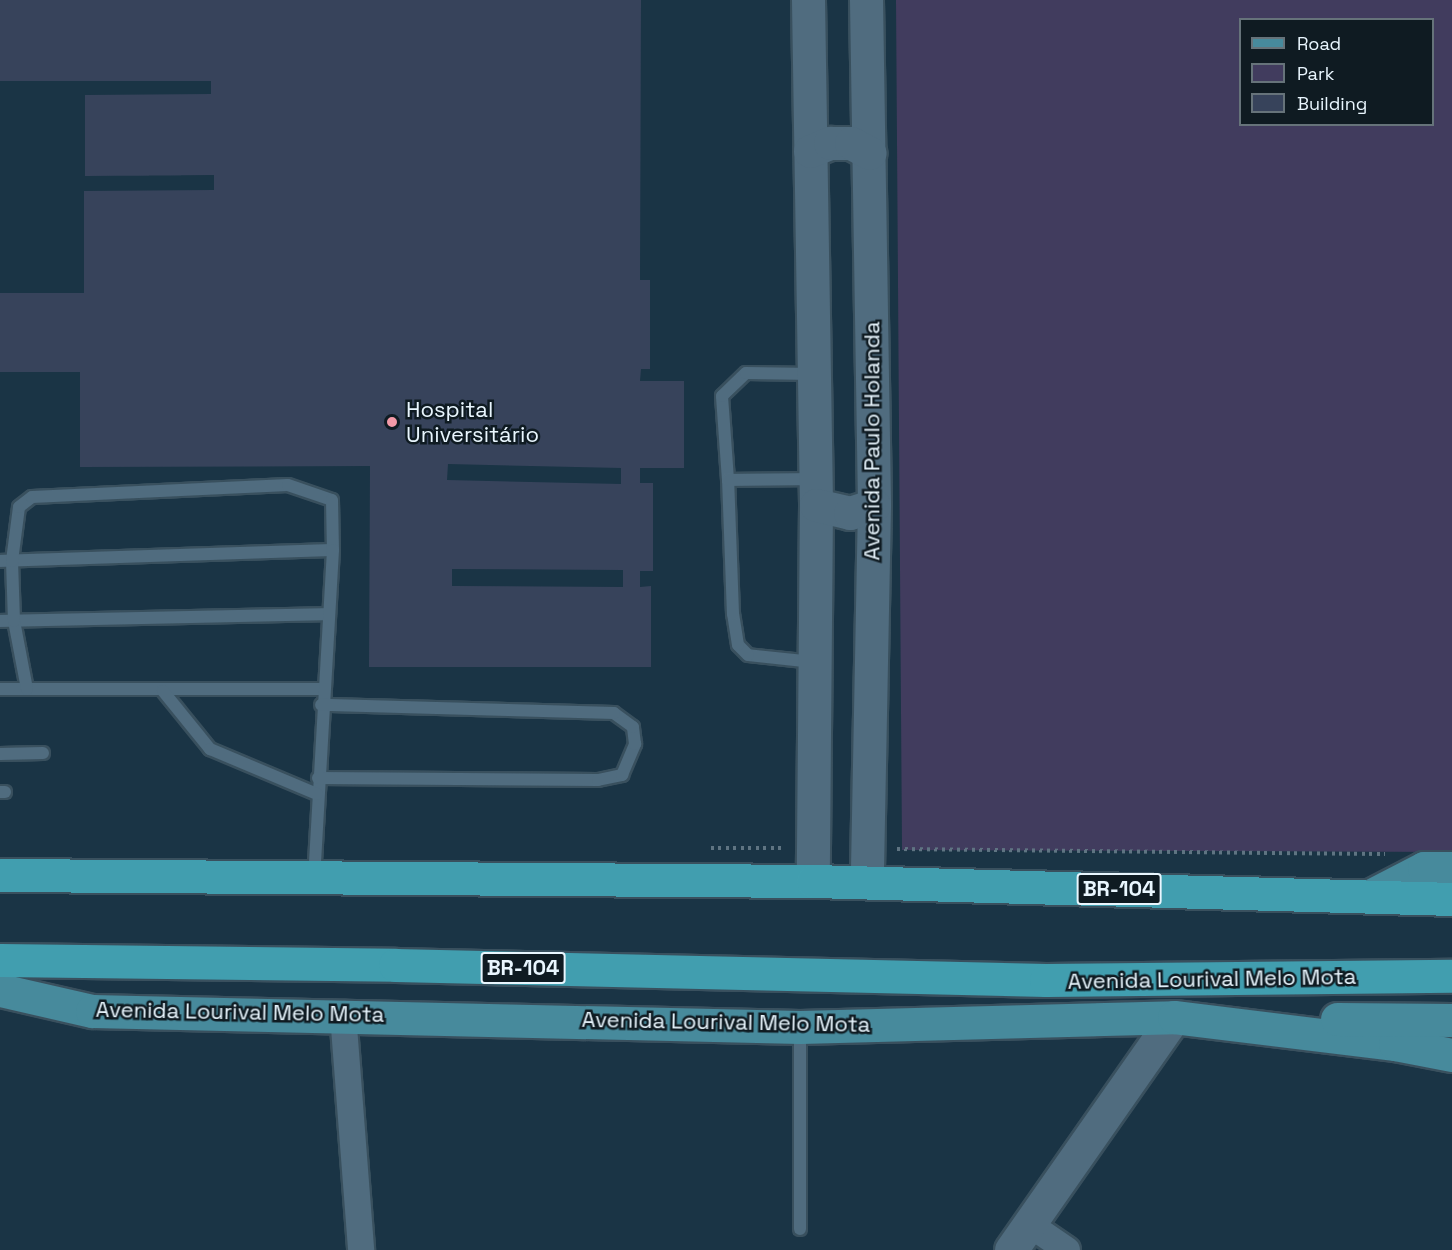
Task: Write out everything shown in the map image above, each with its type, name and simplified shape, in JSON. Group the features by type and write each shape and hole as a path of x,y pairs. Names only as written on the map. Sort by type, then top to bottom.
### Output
{"highway":[{"name":"BR-104","path":"0,875 314,875 813,881 1452,899"},
{"name":"Avenida Lourival Melo Mota","path":"0,960 384,965 1046,980 1452,976"}],"main road":[{"path":"1370,896 1424,868 1452,868"},
{"name":"Avenida Lourival Melo Mota","path":"0,990 92,1011 343,1014 800,1027 1174,1017 1395,1044 1452,1055"},
{"path":"1174,1017 1452,1020"}],"street":[{"path":"808,0 816,492 813,881"},
{"name":"Avenida Paulo Holanda","path":"866,0 874,505 867,882"},
{"path":"810,151 830,143 851,143 870,153"},
{"path":"816,492 850,513 874,505"},
{"path":"343,1014 361,1250"},
{"path":"1066,1250 1020,1237 1174,1017"}],"lane":[{"path":"814,374 746,373 722,396 738,645 748,655 814,662"},
{"path":"728,480 816,492"},
{"path":"27,689 14,621 6,561 19,507 32,497 288,485 332,500 333,550 321,705 314,875"},
{"path":"6,561 333,550"},
{"path":"0,621 328,614"},
{"path":"0,689 163,691 322,689"},
{"path":"163,691 210,749 317,794"},
{"path":"318,778 598,780 622,775 635,744 633,727 614,713 321,705"},
{"path":"0,754 43,753"},
{"path":"800,1027 800,1229"}],"green space":[{"path":"896,0 1452,0 1452,852 902,850"}],"building":[{"path":"0,0 641,0 640,280 650,280 650,369 641,369 640,381 684,381 684,468 640,468 640,483 653,483 653,571 640,571 640,587 651,586 651,667 369,667 370,466 80,467 80,372 0,372 0,293 84,293 84,191 214,190 214,175 85,176 85,95 211,94 211,81 0,81","holes":["448,464 621,468 621,484 447,480","452,569 623,570 623,587 452,586"]}],"place":[{"name":"Hospital Universitário","path":"392,422"}]}
